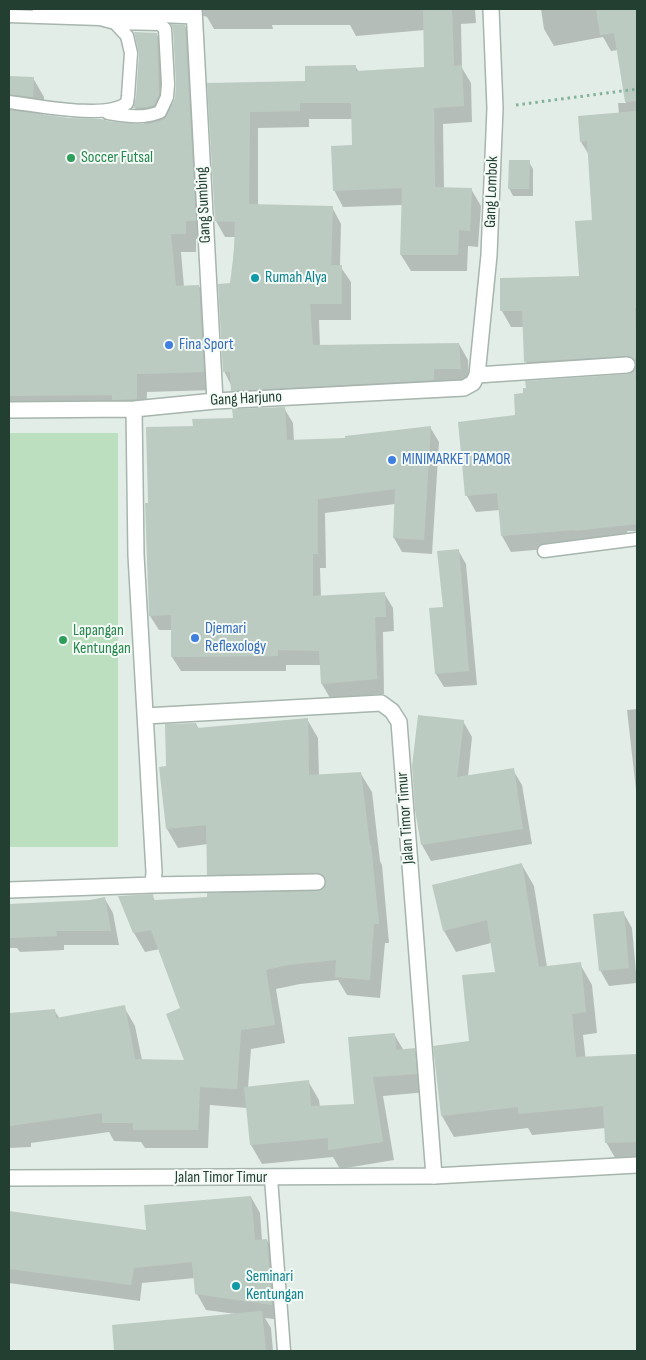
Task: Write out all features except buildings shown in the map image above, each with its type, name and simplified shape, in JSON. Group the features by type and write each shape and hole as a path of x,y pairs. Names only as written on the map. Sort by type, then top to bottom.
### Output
{"street":[{"path":"40,9 194,13"},
{"name":"Gang Lombok","path":"477,375 489,255 495,108 491,9"},
{"name":"Gang Sumbing","path":"194,13 215,401"},
{"path":"477,375 628,365"},
{"name":"Gang Harjuno","path":"9,410 134,409 215,401 464,388 473,383 477,375"},
{"path":"134,409 136,555 154,872 153,885"},
{"name":"Jalan Timor Timur","path":"145,716 381,703 392,711 399,722 434,1176"},
{"path":"9,890 317,882"},
{"name":"Jalan Timor Timur","path":"9,1178 434,1176 637,1165"}],"lane":[{"path":"9,16 100,19 115,23 160,24 165,29 168,75 167,97 160,112 147,117 135,118 9,102"},
{"path":"98,112 122,107 127,103 131,52 127,36 115,23"},
{"path":"544,552 637,539"},
{"path":"270,1178 284,1351"}],"path":[{"path":"495,108 637,89"}],"green space":[{"name":"Lapangan Kentungan","path":"9,433 118,433 118,847 9,847"}],"place":[{"name":"Soccer Futsal","path":"71,158"},
{"name":"Rumah Alya","path":"255,278"},
{"name":"Fina Sport","path":"169,345"},
{"name":"MINIMARKET PAMOR","path":"392,460"},
{"name":"Djemari Reflexology","path":"195,638"},
{"name":"Lapangan Kentungan","path":"63,640"},
{"name":"Seminari Kentungan","path":"236,1286"}]}
